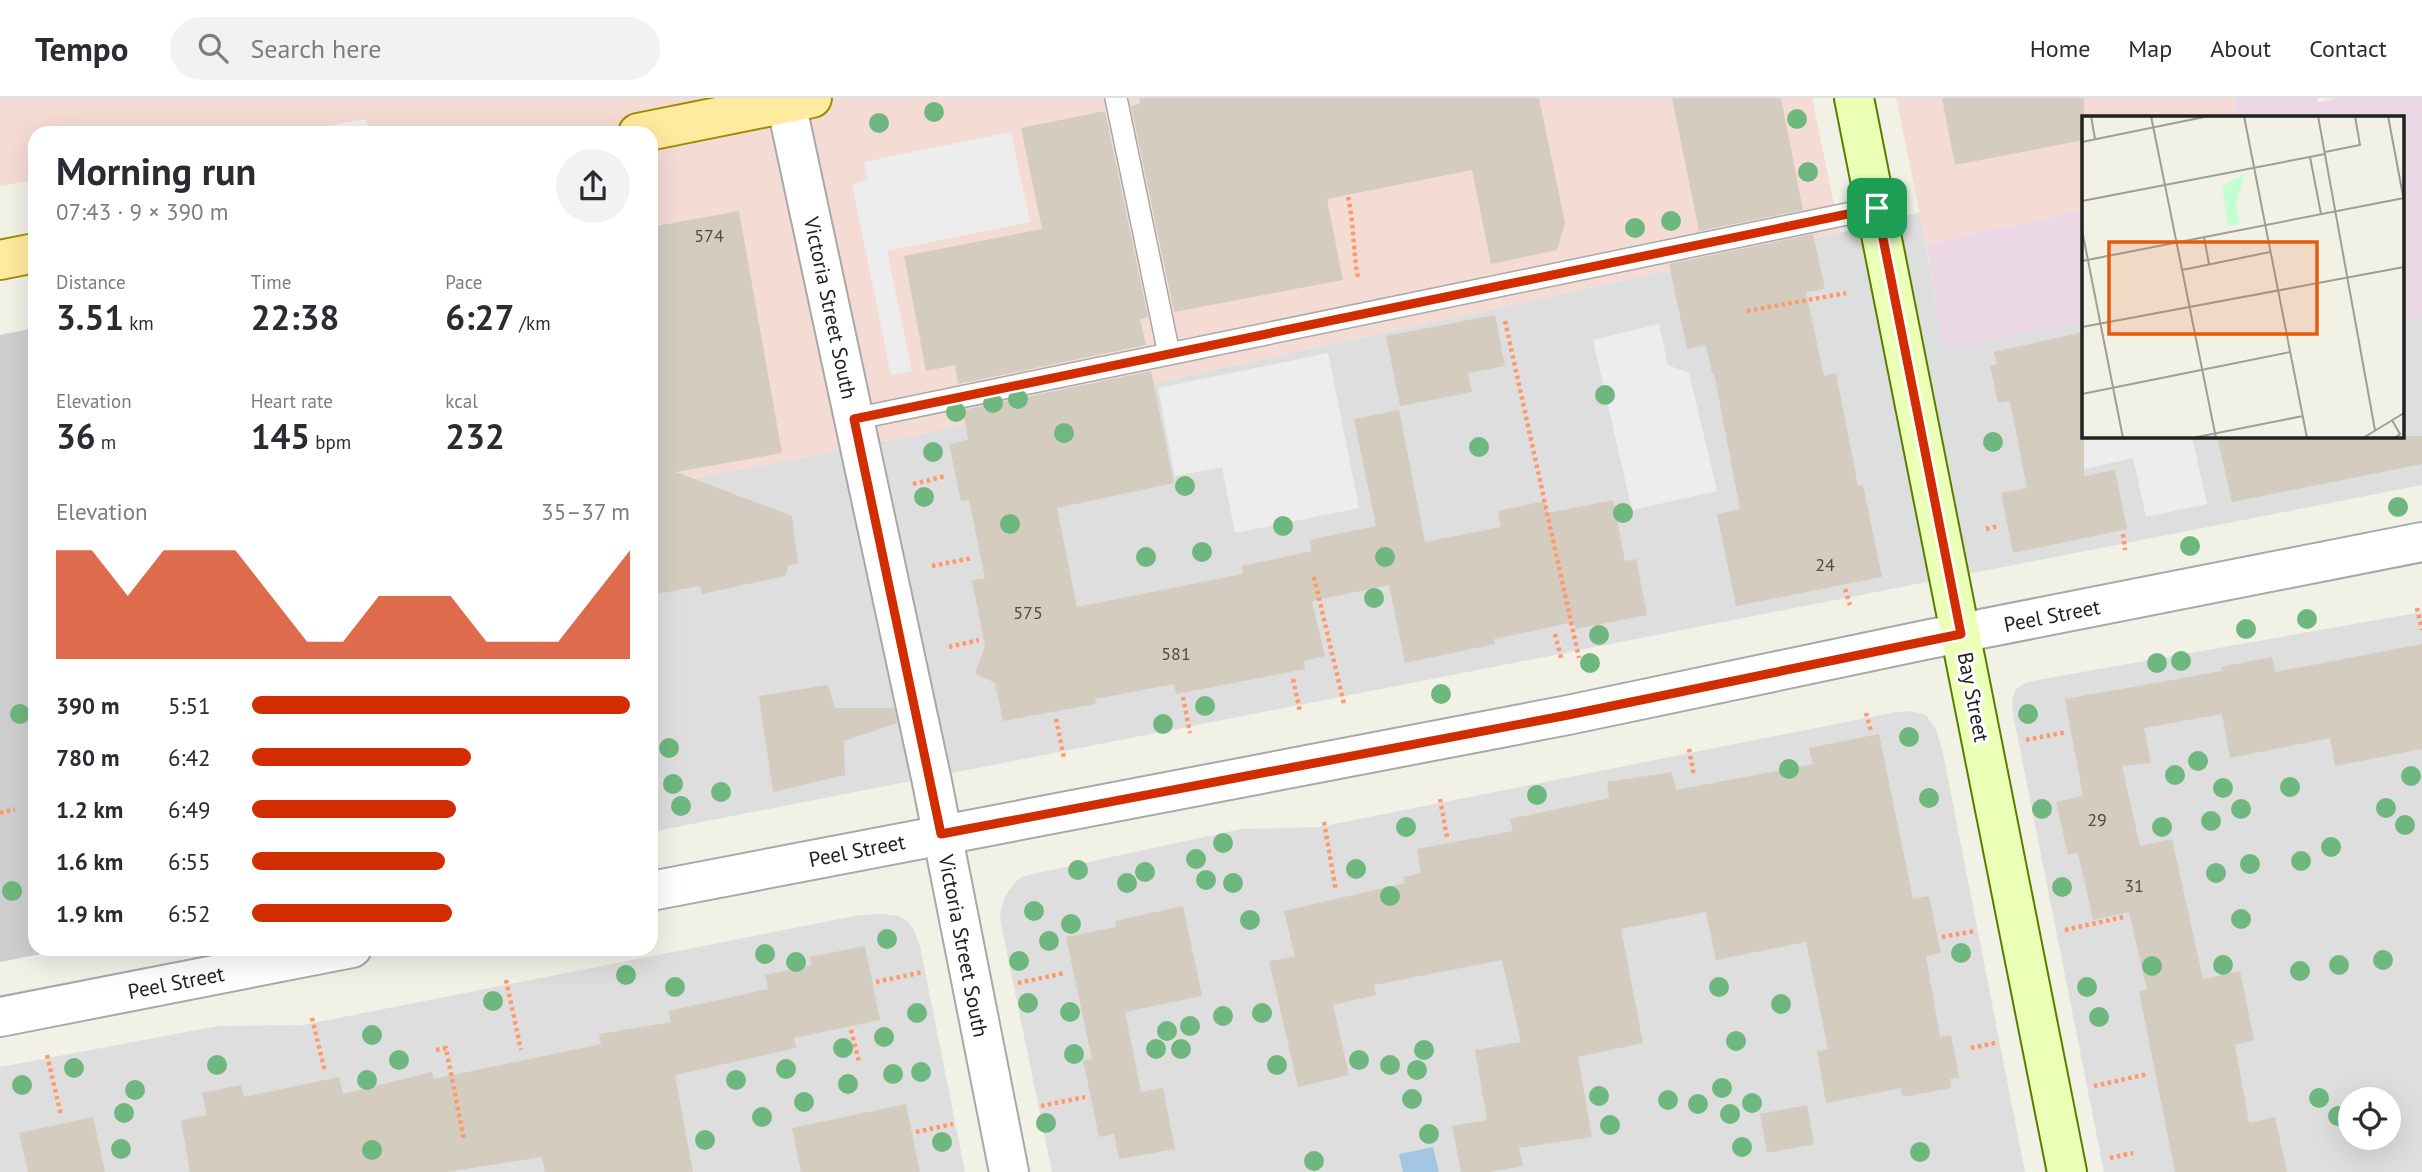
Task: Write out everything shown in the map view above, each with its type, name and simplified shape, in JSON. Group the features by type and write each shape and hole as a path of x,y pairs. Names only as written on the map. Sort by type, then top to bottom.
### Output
{"main road":[{"path":"658,129 794,100"},
{"path":"0,260 28,254"}],"street":[{"name":"Bay Street","path":"1854,98 1961,634 2082,1166"},
{"name":"Victoria Street South","path":"794,100 854,419 1009,1172"},
{"name":"Peel Street","path":"658,890 1568,715 2422,542"},
{"name":"Peel Street","path":"0,1017 311,956"}],"lane":[{"path":"1116,98 1169,354"},
{"path":"854,419 1877,208"}],"path":[{"path":"1348,197 1354,225 1354,260 1365,313"},
{"path":"1497,286 1578,658"},
{"path":"1747,311 1855,291"},
{"path":"907,486 946,477"},
{"path":"2123,534 2125,550"},
{"path":"924,567 972,558"},
{"path":"1314,577 1344,704"},
{"path":"1845,589 1850,605"},
{"path":"2417,608 2422,629"},
{"path":"1555,634 1562,661"},
{"path":"940,649 979,640"},
{"path":"1293,679 1300,712"},
{"path":"1183,697 1190,733"},
{"path":"1866,713 1871,731"},
{"path":"1056,719 1064,758"},
{"path":"2014,742 2067,732"},
{"path":"1689,749 1694,776"},
{"path":"1440,799 1447,837"},
{"path":"0,813 15,809"},
{"path":"1324,822 1336,891"},
{"path":"2053,932 2123,917"},
{"path":"1942,937 1984,929"},
{"path":"876,982 929,971"},
{"path":"1009,985 1065,973"},
{"path":"506,980 521,1050"},
{"path":"312,1018 325,1072"},
{"path":"851,1030 859,1062"},
{"path":"1972,1048 2006,1041"},
{"path":"436,1049 446,1048 464,1140"},
{"path":"47,1052 61,1115"},
{"path":"2084,1089 2148,1074"},
{"path":"1034,1107 1084,1097"},
{"path":"916,1132 960,1123"},
{"path":"2082,1166 2133,1153"}],"shaded area":[{"path":"0,98 1812,98 1840,233 916,435 658,486 658,126 368,126 366,119 328,126 28,126 28,181 0,186"},
{"path":"1896,98 2234,98 2237,116 2082,116 2082,210 1926,244"},
{"path":"2234,98 2317,98 2318,102 2337,98 2422,98 2422,317 2404,322 2404,116 2237,116"},
{"path":"1011,132 1030,222 887,251 912,371 891,375 852,184 868,180 864,162"},
{"path":"2082,210 2082,321 1944,349 1926,244"},
{"path":"1920,212 1944,349 2082,321 2082,438 2404,438 2404,322 2422,317 2422,485 658,831 658,486 916,435 1840,233"},
{"path":"1659,324 1668,365 1689,373 1717,491 1632,510 1593,340"},
{"path":"28,329 28,956 31,956 0,962 0,335"},
{"path":"1328,353 1359,508 1235,533 1222,467 1175,476 1158,388"},
{"path":"2082,420 2082,438 2192,438 2207,504 2146,517 2133,458 2045,478 2034,432"},
{"path":"2422,612 2422,1172 2104,1172 2013,714 2012,700 2015,690 2023,684"},
{"path":"1911,711 1926,715 1936,729 1943,753 2025,1172 1052,1172 1000,915 1005,896 1016,881 1024,876 1241,829 1319,827"},
{"path":"860,915 899,916 914,930 920,946 965,1172 0,1172 0,1067 218,1026 303,1025"}],"water":[{"path":"1433,1147 1439,1172 1403,1172 1399,1154"}],"building":[{"path":"1139,98 1539,98 1565,223 1557,250 1491,264 1472,170 1327,199 1343,280 1174,312 1131,106 1140,104"},
{"path":"1672,98 1781,98 1803,210 1699,231"},
{"path":"1942,98 2084,98 2082,140 1955,165"},
{"path":"1105,111 1148,317 1140,319 1146,345 958,384 955,365 926,371 904,256 1042,229 1021,128"},
{"path":"739,211 782,453 676,472 792,516 798,564 789,565 785,576 702,594 700,586 658,594 658,226"},
{"path":"1813,234 1825,289 1806,292 1824,376 1836,373 1858,486 1863,485 1882,577 1736,606 1717,514 1740,509 1714,373 1706,345 1687,349 1669,264"},
{"path":"1495,315 1505,366 1468,373 1472,392 1400,406 1386,336"},
{"path":"2082,332 2084,476 2115,470 2127,529 2013,553 2001,493 2027,488 2010,401 1998,403 1990,366 1997,364 1994,352"},
{"path":"1151,371 1174,483 1057,508 1077,607 1243,574 1242,566 1312,551 1309,540 1376,526 1354,419 1399,410 1425,542 1501,527 1498,511 1545,501 1548,513 1613,500 1625,561 1636,559 1647,615 1576,629 1574,622 1494,639 1495,644 1405,663 1389,585 1312,601 1325,656 1304,661 1305,669 1176,694 1174,684 1095,699 1096,704 1003,721 995,683 975,673 985,646 972,580 985,578 969,500 961,501 949,444 968,440 963,410"},
{"path":"2422,436 2422,464 2232,502 2217,438"},
{"path":"2422,644 2422,749 2335,766 2330,738 2230,758 2222,714 2144,728 2151,763 2122,766 2140,846 2172,839 2203,979 2240,971 2254,1040 2235,1045 2249,1123 2275,1117 2287,1172 2175,1172 2139,991 2147,990 2129,912 2093,920 2078,853 2068,855 2056,802 2083,796 2065,699 2222,671 2221,667 2272,657 2275,672"},
{"path":"828,685 835,708 894,708 897,723 844,741 845,775 773,792 759,696"},
{"path":"1879,734 1913,899 1929,896 1941,953 1926,956 1940,1037 1951,1035 1959,1077 1950,1079 1951,1088 1903,1097 1901,1088 1826,1103 1817,1051 1828,1049 1806,942 1716,960 1706,912 1621,929 1643,1043 1578,1057 1592,1137 1519,1148 1523,1166 1489,1172 1461,1172 1452,1126 1487,1120 1475,1050 1521,1042 1502,960 1374,985 1376,995 1333,1005 1349,1075 1298,1087 1269,961 1295,957 1284,911 1405,883 1404,877 1421,873 1417,849 1513,831 1510,819 1609,798 1607,782 1672,772 1676,790 1813,764 1809,748"},
{"path":"1183,906 1202,996 1125,1012 1141,1092 1163,1088 1175,1149 1119,1159 1114,1134 1099,1137 1083,1060 1092,1059 1066,937 1116,927 1115,921"},
{"path":"865,946 880,1020 794,1038 796,1048 675,1075 693,1172 545,1172 542,1157 447,1172 190,1172 181,1120 207,1115 202,1093 241,1085 244,1097 339,1077 343,1094 432,1072 434,1079 601,1044 599,1034 671,1022 668,1011 768,989 765,975 812,965 810,957"},
{"path":"906,1104 920,1172 801,1172 792,1128"},
{"path":"1807,1105 1814,1144 1767,1153 1760,1114"},
{"path":"93,1117 105,1172 28,1172 19,1133"}],"route":[{"path":"1877,208 1961,634 1925,639 1568,715 941,834 854,419 1877,208"}]}
